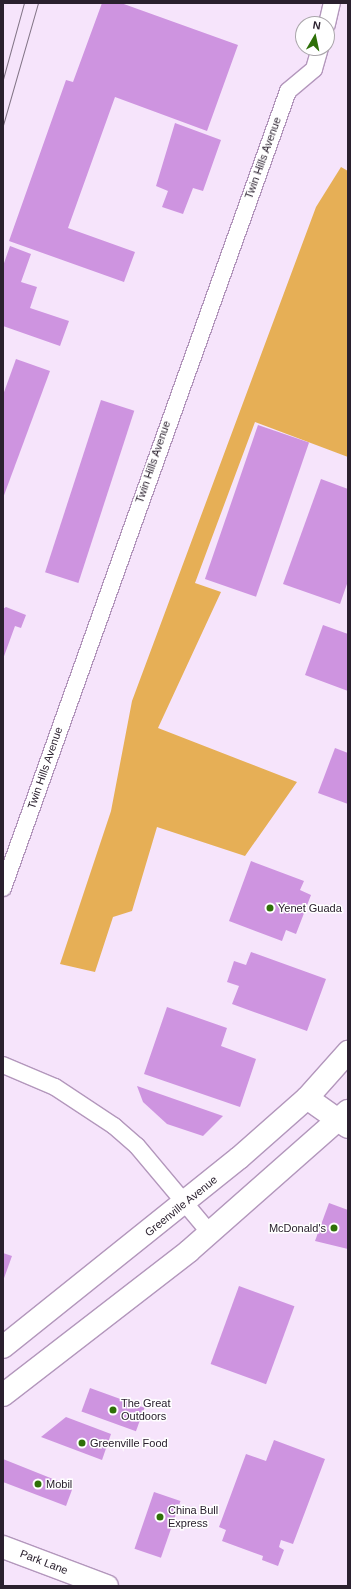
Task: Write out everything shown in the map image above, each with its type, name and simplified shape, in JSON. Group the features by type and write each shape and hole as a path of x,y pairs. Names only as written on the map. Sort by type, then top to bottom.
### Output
{"main road":[{"name":"Greenville Avenue","path":"3,1348 186,1203 307,1098 348,1052"},
{"path":"3,1395 210,1233 345,1120 307,1098"},
{"name":"Park Lane","path":"3,1547 107,1586"}],"street":[{"path":"329,16 332,3"},
{"name":"Twin Hills Avenue","path":"3,888 288,91 314,69 318,56"},
{"path":"3,1066 54,1087 114,1126 186,1203 210,1233"}],"shaded area":[{"path":"341,167 348,171 348,457 255,422 195,583 221,592 158,728 297,782 245,856 157,827 132,911 113,917 95,972 60,964 111,811 132,701 316,207"}],"building":[{"path":"102,3 121,3 238,45 207,131 115,97 68,228 135,252 124,282 9,241 66,80 73,82"},
{"path":"175,123 221,140 203,191 193,188 183,214 162,207 168,191 156,186"},
{"path":"10,246 31,254 21,282 37,287 30,308 69,321 60,346 3,326 3,266"},
{"path":"16,359 50,371 3,498 3,395"},
{"path":"101,400 134,411 78,583 45,572"},
{"path":"258,425 309,443 256,597 205,579"},
{"path":"321,479 348,489 348,581 340,604 283,584"},
{"path":"6,607 26,615 21,628 15,626 3,659 3,609"},
{"path":"323,625 348,634 348,691 305,675"},
{"path":"335,748 348,753 348,804 318,793"},
{"name":"Yenet Guada","path":"251,861 304,881 300,890 311,895 296,934 286,930 282,941 229,921"},
{"path":"251,952 326,979 307,1031 232,1004 239,986 227,982 234,961 246,965"},
{"path":"167,1007 227,1028 221,1046 256,1059 240,1107 144,1074"},
{"path":"137,1086 223,1116 203,1136 167,1124 143,1102"},
{"name":"McDonald's","path":"329,1203 348,1210 348,1249 315,1241"},
{"path":"3,1253 12,1256 3,1281"},
{"path":"239,1286 294,1306 266,1384 211,1364"},
{"name":"The Great Outdoors","path":"90,1388 145,1408 136,1431 81,1411"},
{"name":"Greenville Food","path":"66,1417 111,1434 102,1460 41,1437"},
{"path":"274,1440 325,1459 293,1544 281,1540 279,1547 284,1550 278,1566 262,1560 263,1556 222,1541 226,1530 219,1527 246,1454 266,1461"},
{"name":"Mobil","path":"3,1459 73,1487 66,1506 3,1482"},
{"name":"China Bull Express","path":"154,1492 180,1501 161,1558 134,1549"}],"tram line":[{"path":"3,79 24,3"},
{"path":"3,125 38,3"}],"place":[{"name":"Yenet Guada","path":"270,908"},
{"name":"McDonald's","path":"334,1228"},
{"name":"The Great Outdoors","path":"113,1410"},
{"name":"Greenville Food","path":"82,1443"},
{"name":"Mobil","path":"38,1484"},
{"name":"China Bull Express","path":"160,1517"}]}
